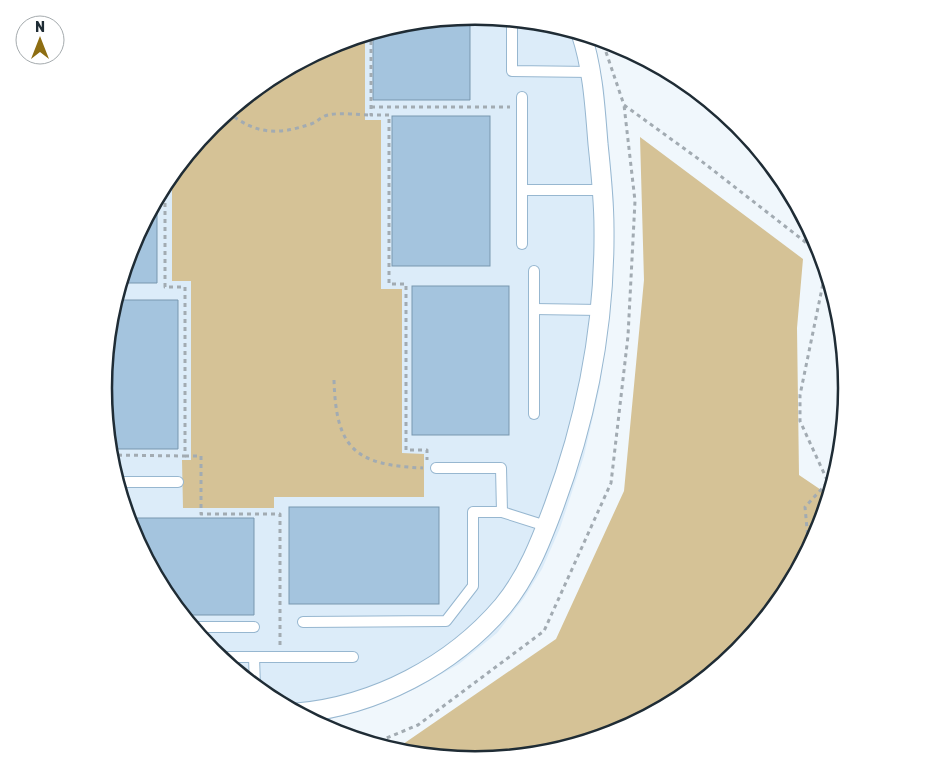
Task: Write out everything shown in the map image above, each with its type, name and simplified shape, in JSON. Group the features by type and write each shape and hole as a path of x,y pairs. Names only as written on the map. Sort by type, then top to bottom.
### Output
{"street":[{"path":"308,711 353,702 398,686 438,664 474,637 504,605 528,568 546,526 562,483 586,398 600,310 603,270 602,190 591,72 583,41"}],"lane":[{"path":"512,27 512,71 591,72"},
{"path":"522,102 522,244"},
{"path":"522,190 602,190"},
{"path":"534,271 534,414"},
{"path":"534,309 600,310"},
{"path":"436,468 501,468 502,512"},
{"path":"124,482 178,482"},
{"path":"303,622 446,621 473,586 473,512 502,512 546,526"},
{"path":"201,627 254,627"},
{"path":"230,657 353,657"},
{"path":"254,657 255,677"}],"path":[{"path":"371,40 371,115"},
{"path":"605,49 624,105 700,160 809,245"},
{"path":"371,106 522,102"},
{"path":"234,117 256,130 267,132 306,126 327,115 389,115 389,284 406,284 406,450 427,450 427,468 397,467 376,462 361,455 349,445 337,417 334,380"},
{"path":"165,200 165,287 184,287 184,456"},
{"path":"823,282 800,395 800,420 827,481"},
{"path":"118,455 201,456 201,514 280,514 280,657"},
{"path":"808,536 805,507 827,483"}],"shaded area":[{"path":"476,25 523,28 570,37 592,44 594,45 604,88 614,202 613,253 607,333 600,386 584,456 560,528 542,569 524,598 497,633 459,664 417,688 368,709 327,720 294,703 254,677 218,646 187,610 149,549 124,483 115,436 113,412 112,388 115,341 124,294 131,272 149,228 161,207 187,167 202,149 218,131 254,100 315,62 381,37 428,28 452,26"},
{"path":"365,42 365,120 381,120 381,289 402,289 402,453 424,454 424,497 274,497 274,508 183,508 182,460 191,460 191,281 172,281 172,189 187,167 218,131 254,100 315,62"},
{"path":"640,137 803,259 797,328 799,475 824,492 802,549 764,610 733,646 697,677 636,715 570,740 523,749 476,752 428,749 402,744 556,639 624,491 644,280"}],"building":[{"path":"470,25 470,100 373,100 373,40 428,28"},
{"path":"392,116 490,116 490,266 392,266"},
{"path":"157,214 157,283 128,283 140,249"},
{"path":"412,286 509,286 509,435 412,435"},
{"path":"123,300 178,300 178,449 117,449 112,388 115,341"},
{"path":"289,507 439,507 439,604 289,604"},
{"path":"136,518 254,518 254,615 191,615 173,590 149,549"}]}
